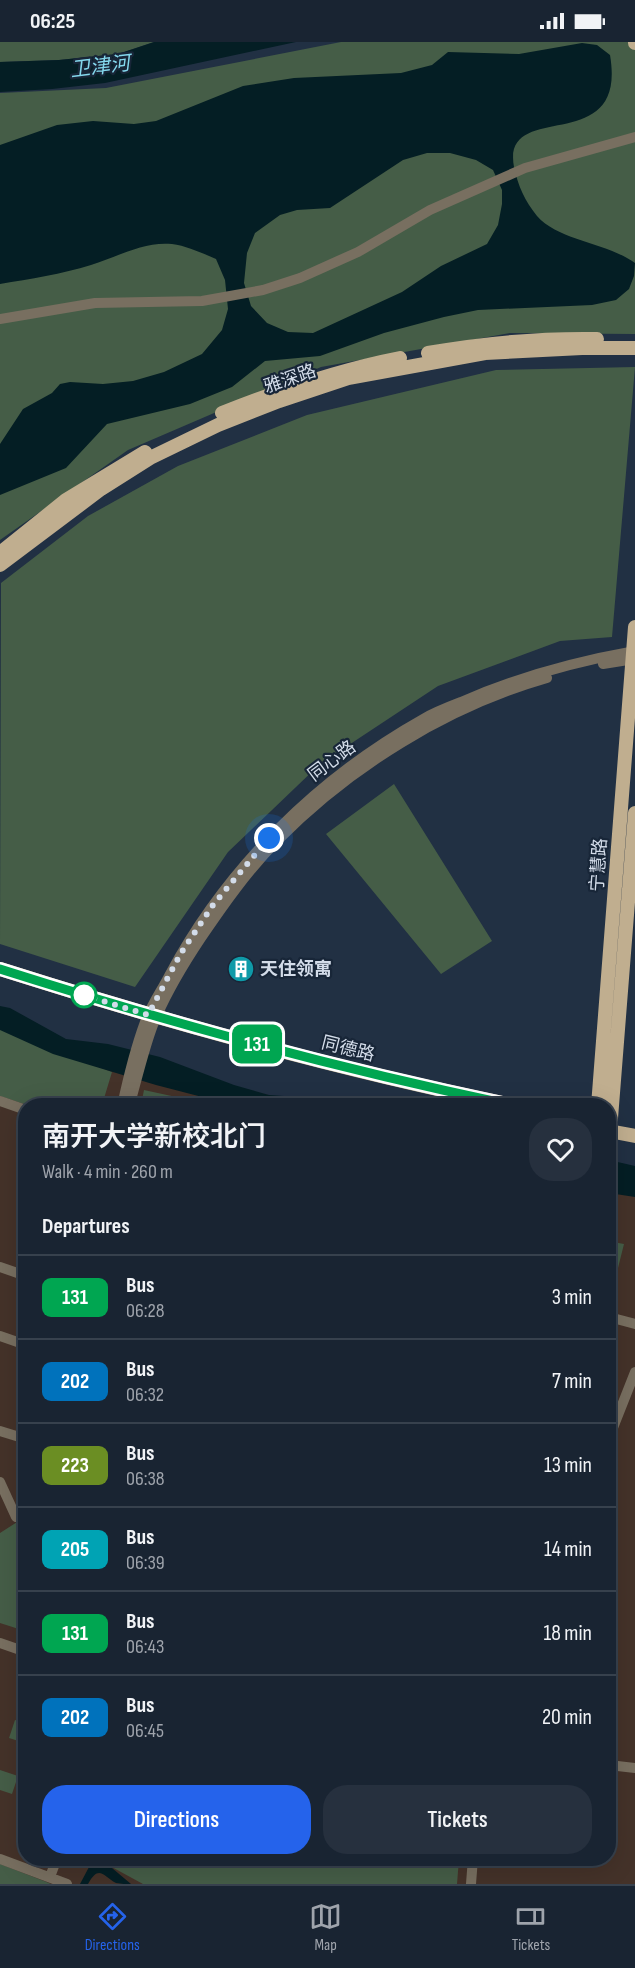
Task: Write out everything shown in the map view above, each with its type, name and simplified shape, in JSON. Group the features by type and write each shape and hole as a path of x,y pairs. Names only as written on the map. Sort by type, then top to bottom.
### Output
{"main road":[{"name":"雅深路","path":"0,553 66,500 129,460 218,415 287,387 359,366 475,344 529,339 635,340"},
{"name":"雅深路","path":"0,565 101,489 150,458 218,425 289,398 348,378 485,353 635,348"},
{"name":"宁慧路","path":"599,1098 635,627"},
{"name":"宁慧路","path":"612,1098 635,813"},
{"name":"同德路","path":"0,969 151,1020 482,1098"},
{"name":"同德路","path":"0,979 308,1065 450,1098"},
{"path":"616,1128 635,1128"},
{"path":"616,1130 635,1136"}],"street":[{"path":"0,319 95,303 217,299 263,290 300,278 358,252 430,210 525,168 635,137"},
{"name":"同心路","path":"127,1098 151,1020 181,953 233,880 307,800 341,772 425,718 502,684 568,665 634,655"},
{"path":"0,1101 18,1107"},
{"path":"0,1267 18,1273"},
{"path":"616,1319 635,1324"},
{"path":"0,1336 18,1342"},
{"path":"616,1420 635,1372"},
{"path":"0,1431 18,1437"},
{"path":"0,1482 16,1517"},
{"path":"0,1643 18,1649"},
{"path":"616,1766 635,1767"},
{"path":"0,1859 18,1865"},
{"path":"19,1866 67,1884"},
{"path":"50,1877 54,1866"},
{"path":"471,1884 472,1866"}],"shaded area":[{"path":"0,42 154,42 118,54 59,60 0,62"},
{"path":"341,42 635,42 635,334 510,333 321,367 128,450 0,540 0,93 106,88"},
{"path":"635,367 612,637 560,641 438,686 320,764 228,852 135,987 0,944 1,583 88,516 178,466 307,415 496,370"},
{"path":"394,784 492,941 441,974 326,834"},
{"path":"0,1023 279,1098 18,1098 18,1866 616,1866 616,1187 635,1192 635,1884 0,1884"},
{"path":"0,1029 112,1072 104,1098 18,1098 18,1102 0,1096"},
{"path":"144,1090 181,1098 142,1098"},
{"path":"616,1243 624,1244 618,1268 616,1268"},
{"path":"18,1521 18,1629 0,1623 0,1533"},
{"path":"15,1720 18,1721 18,1741 9,1738"},
{"path":"0,1770 18,1776 12,1794 0,1790"},
{"path":"0,1864 44,1881 51,1884 0,1884"},
{"path":"110,1866 458,1866 457,1884 143,1884"}],"water":[{"name":"卫津河","path":"154,42 296,42 105,83 0,92 0,62 59,60 118,54"},
{"path":"582,43 597,45 610,55 611,87 601,107 584,118 543,128 526,135 515,146 514,167 526,199 537,216 546,224 570,236 611,250 635,263 634,276 629,289 616,300 592,305 478,310 384,333 320,356 265,361 232,387 190,404 107,424 66,468 0,495 0,444 23,409 52,393 60,384 133,381 164,372 202,354 222,330 228,309 225,280 216,259 172,244 141,247 80,268 0,284 0,145 57,125 93,121 134,124 156,121 243,86 294,78 401,73 432,65 448,52 519,54","holes":["427,153 450,153 476,160 493,170 502,190 498,225 487,244 441,266 402,292 313,333 288,332 267,323 251,306 244,283 247,253 255,233 280,215 297,210 330,208 403,160"]},
{"path":"0,1006 10,1008 66,1039 108,1044 160,1057 234,1085 269,1095 314,1098 206,1098 53,1054 0,1030"},
{"path":"616,1162 635,1166 635,1197 616,1194"},
{"path":"89,1867 112,1868 131,1884 116,1883 98,1873 88,1884 80,1884"}],"bus line":[{"name":"131","path":"0,969 148,1015 300,1056 482,1098"}],"place":[{"name":"天住领寓","path":"241,969"}],"route":[{"path":"84,995 148,1015 181,953 213,905 269,838"}]}
